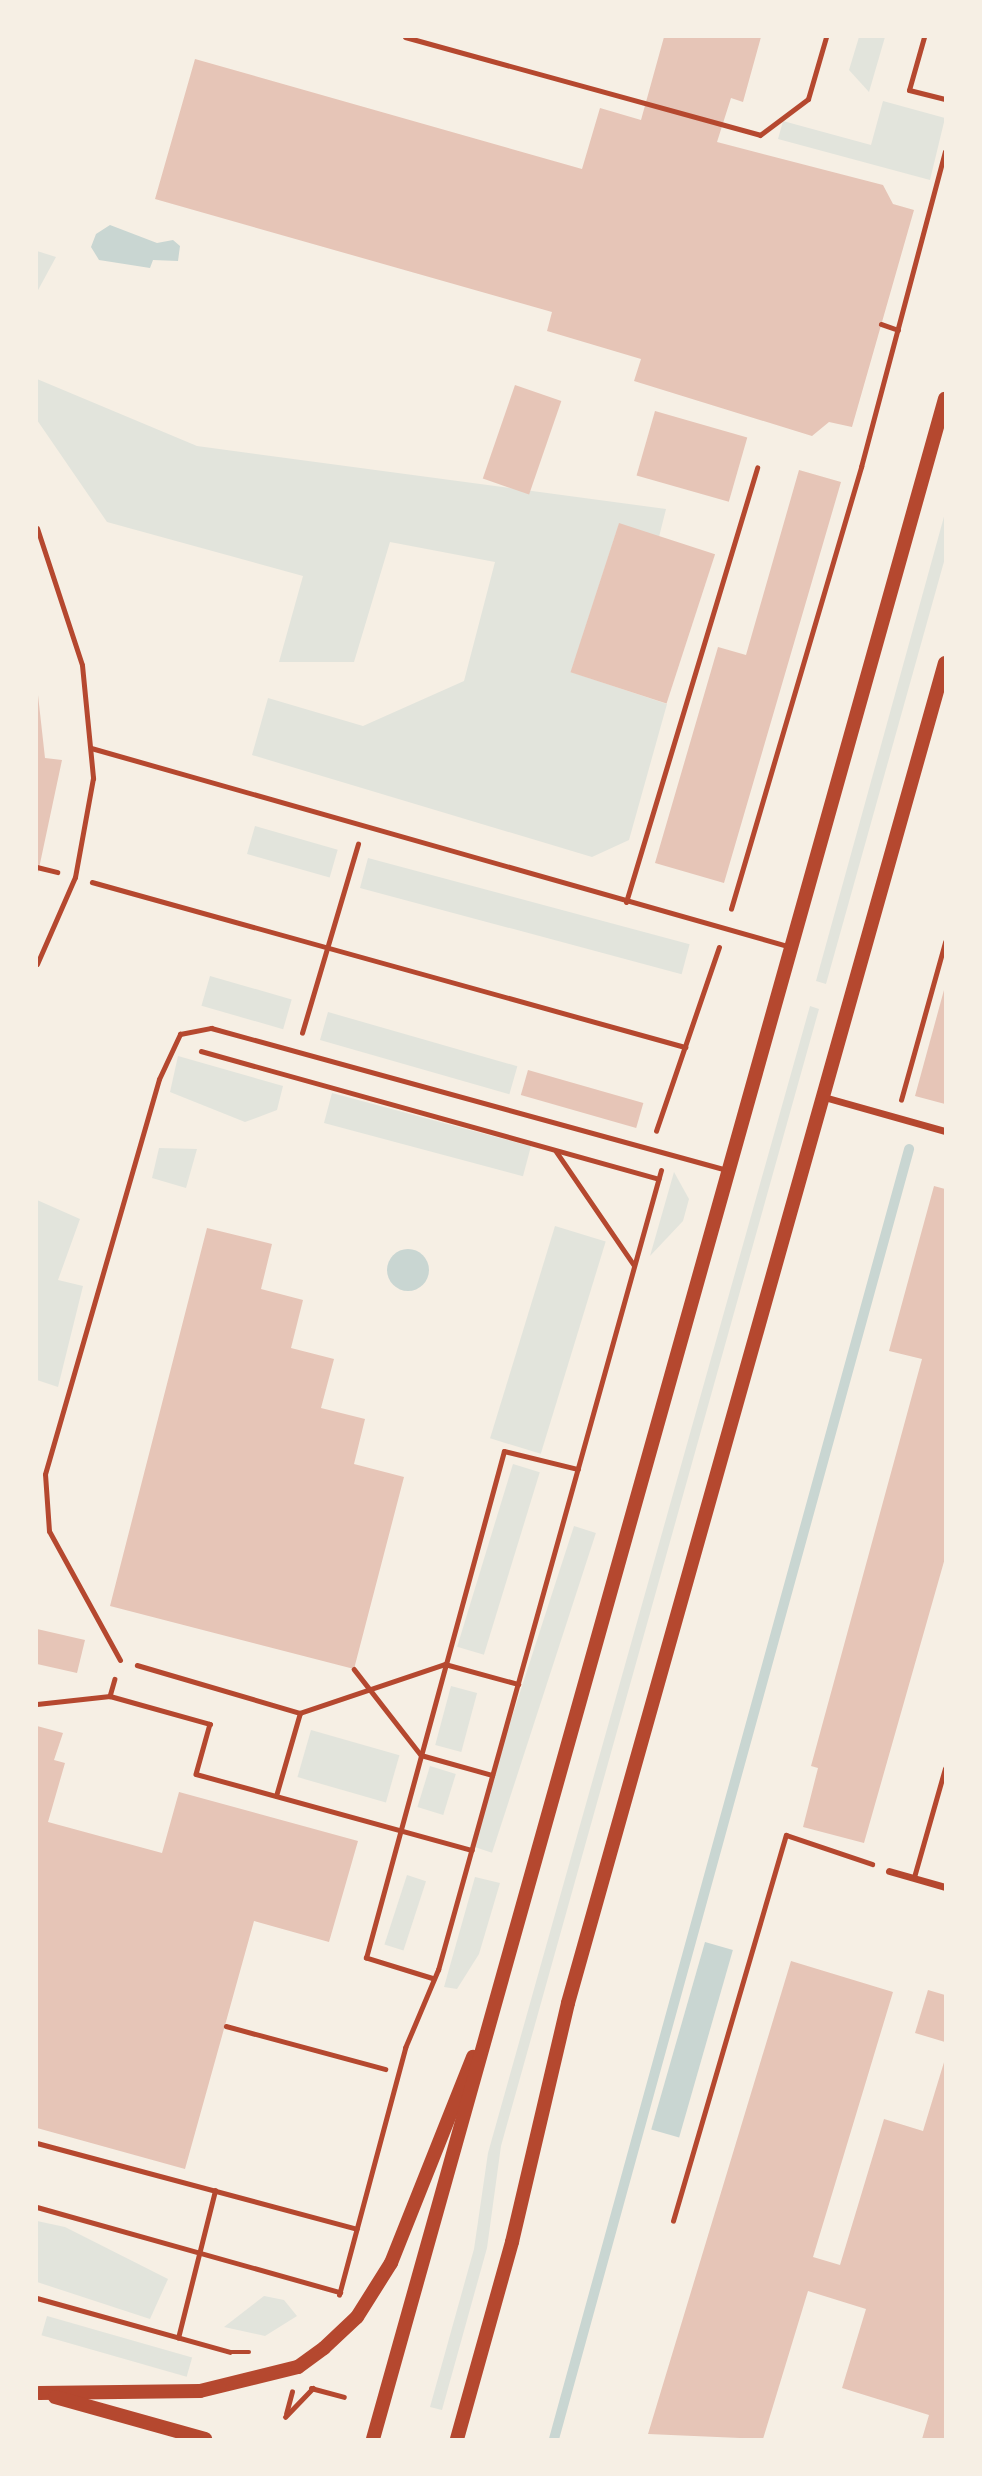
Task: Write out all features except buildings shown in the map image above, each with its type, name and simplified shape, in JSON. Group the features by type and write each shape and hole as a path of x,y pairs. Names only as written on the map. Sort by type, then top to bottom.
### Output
{"main road":[{"path":"373,2439 945,399"},
{"path":"457,2439 568,2003 945,663"},
{"path":"38,2393 200,2391 298,2367 324,2348 358,2317 391,2263 502,1984"},
{"path":"38,2393 205,2439"}],"street":[{"path":"824,1097 945,1131"},
{"path":"889,1871 945,1887"}],"lane":[{"path":"405,37 760,135 808,99 826,37"},
{"path":"924,37 909,90 945,99"},
{"path":"626,902 757,467"},
{"path":"37,528 82,665 90,748 89,812 75,877 37,964"},
{"path":"90,748 793,948"},
{"path":"120,1660 49,1531 46,1474 174,1044 191,1028 211,1028 730,1170"},
{"path":"914,1877 945,1768"}],"path":[{"path":"650,1148 724,929 898,330 945,152"},
{"path":"881,324 898,330"},
{"path":"297,1051 363,826"},
{"path":"75,877 685,1047"},
{"path":"896,1117 945,942"},
{"path":"174,1044 659,1179"},
{"path":"555,1150 634,1266"},
{"path":"329,2308 340,2291 405,2048 434,1979 666,1153"},
{"path":"434,1979 366,1958 504,1451 578,1469"},
{"path":"110,1696 120,1660 300,1713 446,1664 518,1684"},
{"path":"354,1669 421,1755 492,1775"},
{"path":"37,1704 110,1696 210,1724 196,1774 471,1850"},
{"path":"276,1796 300,1713"},
{"path":"673,2221 786,1835 889,1871"},
{"path":"226,2026 386,2070"},
{"path":"37,2143 357,2229"},
{"path":"178,2338 215,2191"},
{"path":"37,2207 340,2291"},
{"path":"37,2298 230,2353 257,2351"},
{"path":"294,2383 285,2417 313,2388 316,2378"},
{"path":"304,2386 344,2397"}],"shaded area":[{"path":"859,37 885,37 869,92 849,70"},
{"path":"883,101 945,118 930,180 778,139 783,121 871,145"},
{"path":"110,225 157,243 173,240 180,246 178,261 153,260 150,268 99,260 91,247 96,234"},
{"path":"37,251 56,257 37,292"},
{"path":"37,379 197,446 666,509 659,537 619,524 571,672 667,704 629,840 592,857 252,755 268,698 363,726 464,681 495,562 390,542 354,662 279,662 303,576 107,522 37,420"},
{"path":"945,513 945,558 826,984 816,981"},
{"path":"255,826 338,850 330,878 247,854"},
{"path":"368,858 690,944 682,974 360,888"},
{"path":"210,976 292,999 283,1029 201,1006"},
{"path":"810,1006 819,1009 501,2146 487,2248 442,2410 430,2407 474,2249 488,2153"},
{"path":"328,1012 517,1066 509,1094 320,1040"},
{"path":"178,1056 283,1086 277,1110 245,1122 170,1092"},
{"path":"332,1093 531,1146 523,1176 324,1123"},
{"path":"159,1148 197,1149 186,1188 152,1178"},
{"path":"674,1172 689,1199 683,1221 650,1256"},
{"path":"37,1200 80,1219 58,1280 83,1286 58,1387 37,1380"},
{"path":"555,1226 606,1241 541,1454 490,1438"},
{"path":"408,1249 423,1255 429,1270 423,1285 408,1291 393,1285 387,1270 393,1255"},
{"path":"513,1464 540,1472 484,1655 457,1647"},
{"path":"574,1526 596,1533 492,1853 470,1846"},
{"path":"451,1686 477,1693 461,1752 435,1745"},
{"path":"311,1730 399,1755 386,1802 297,1777"},
{"path":"430,1766 456,1774 443,1815 417,1807"},
{"path":"407,1875 426,1881 403,1951 384,1944"},
{"path":"475,1877 500,1883 479,1954 457,1989 444,1987"},
{"path":"705,1942 733,1950 679,2137 651,2129"},
{"path":"37,2221 65,2227 168,2279 150,2319 37,2282"},
{"path":"264,2296 284,2300 297,2316 265,2336 224,2327"},
{"path":"47,2316 192,2358 187,2377 41,2335"}],"waterway":[{"path":"554,2439 909,1149"}]}
